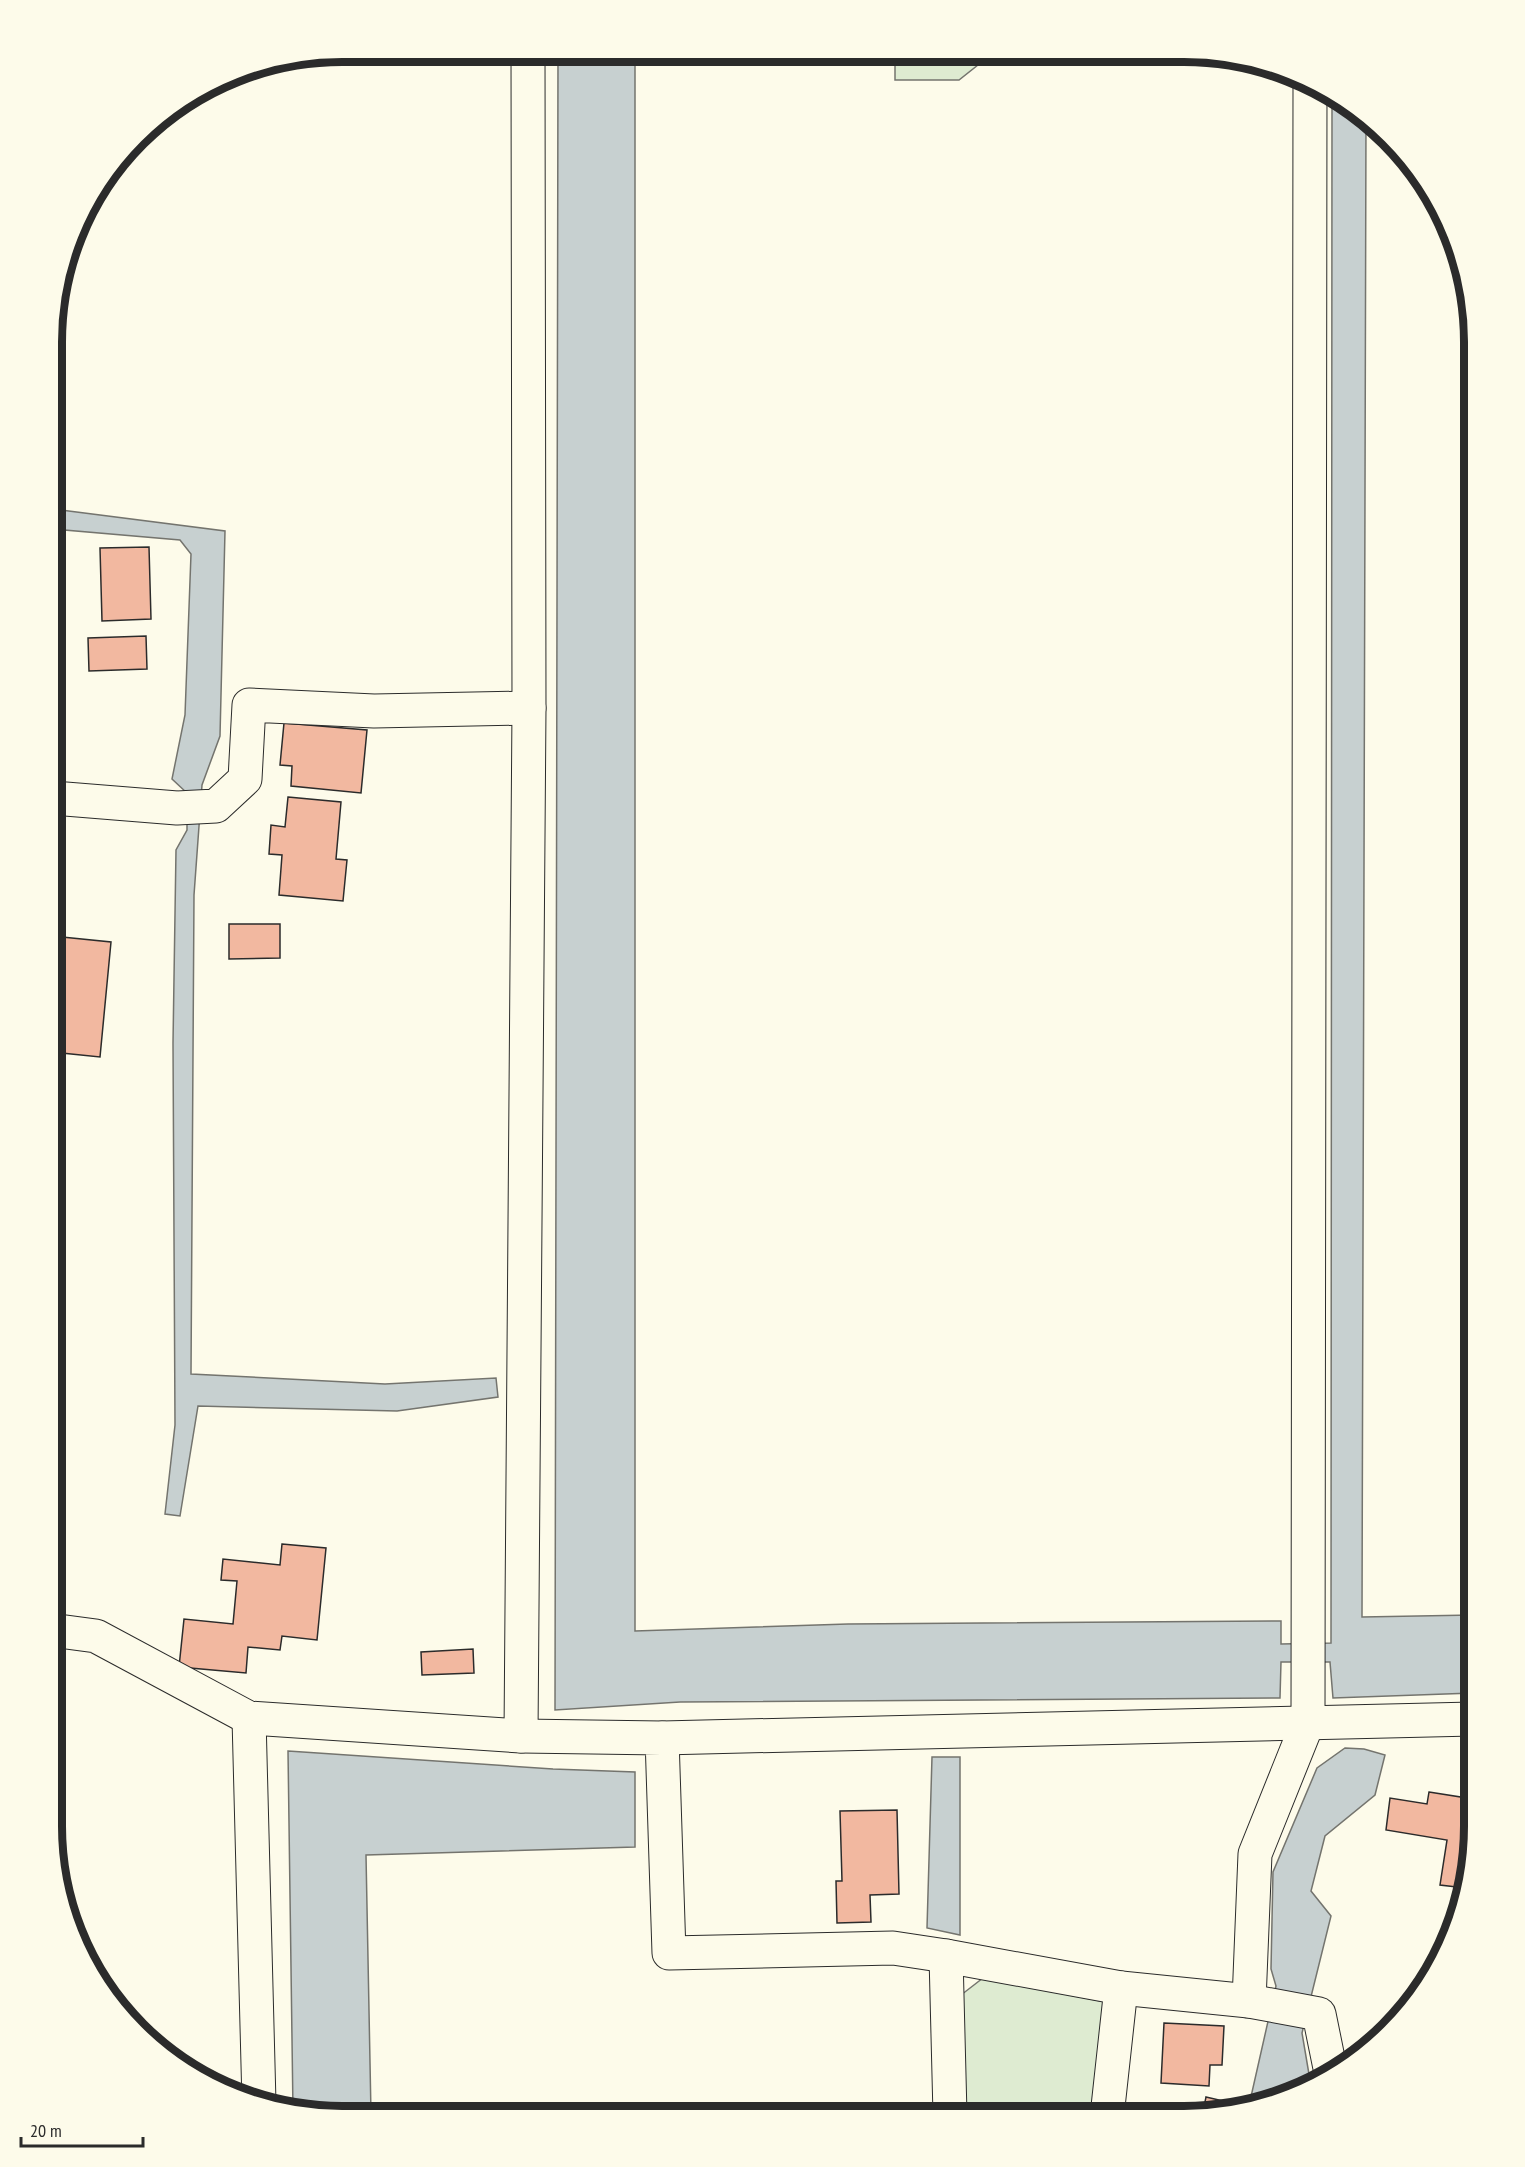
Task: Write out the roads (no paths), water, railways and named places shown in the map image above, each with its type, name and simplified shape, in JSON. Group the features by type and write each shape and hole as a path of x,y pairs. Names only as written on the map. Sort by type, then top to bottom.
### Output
{"street":[{"path":"521,1736 529,708 528,62"},
{"path":"1257,2003 1255,1854 1308,1722 1310,92"},
{"path":"62,799 177,808 216,806 245,779 249,705 374,711 529,708"},
{"path":"62,1631 96,1636 249,1718 521,1736 662,1738 1464,1719"},
{"path":"249,1718 259,2093"},
{"path":"662,1738 669,1953 893,1948 1121,1989 1257,2003 1319,2014 1329,2064"},
{"path":"946,1956 950,2106"},
{"path":"1108,2106 1121,1989"}]}
